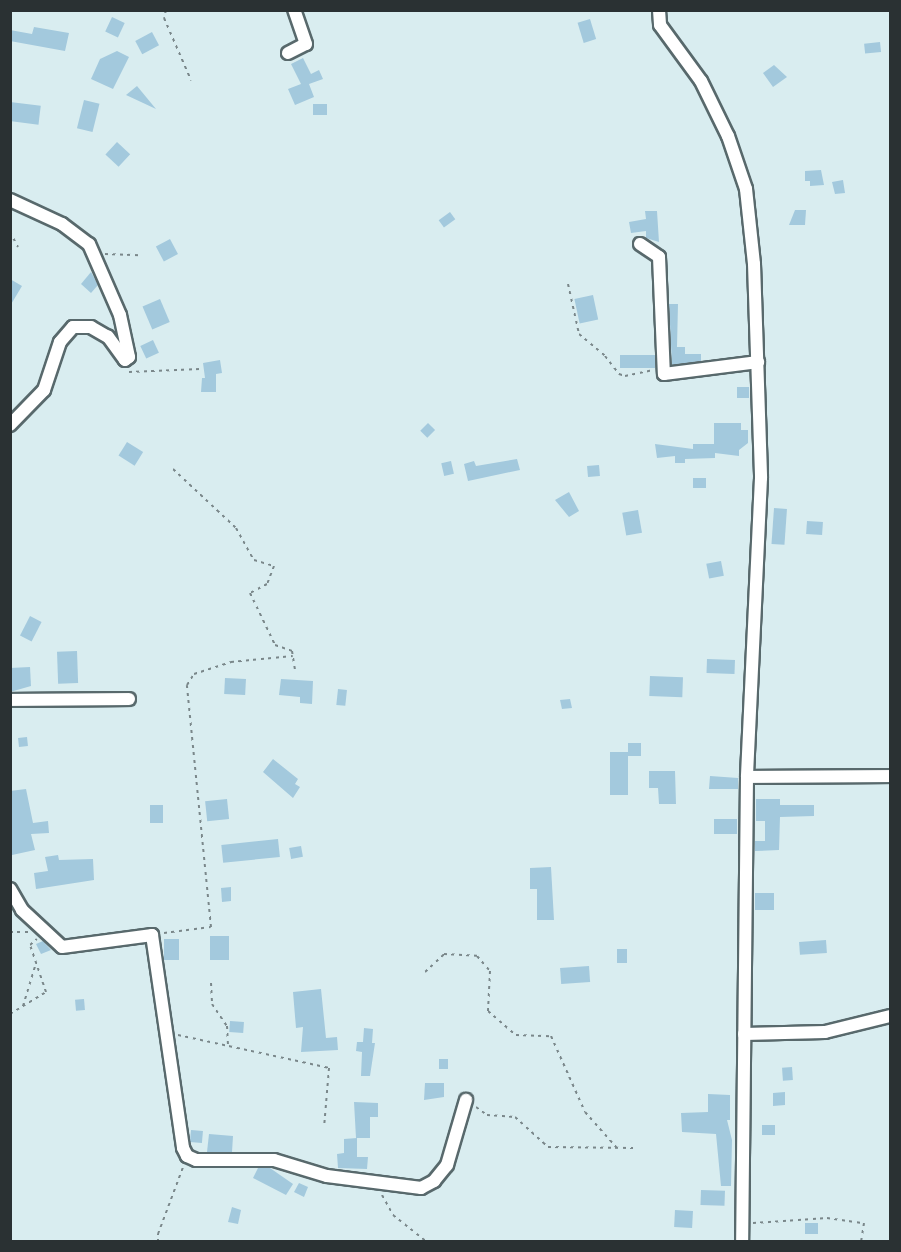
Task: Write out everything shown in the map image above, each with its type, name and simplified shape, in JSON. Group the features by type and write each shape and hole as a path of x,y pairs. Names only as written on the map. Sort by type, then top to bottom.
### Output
{"street":[{"path":"288,53 306,44 294,10"},
{"path":"659,10 660,26 701,81 719,117 746,189 754,264 761,478 747,777 742,1242"},
{"path":"10,200 62,224 89,244 120,315 129,357 125,360 108,337 91,327 73,327 60,342 44,390 10,425"},
{"path":"640,244 659,257 664,374 758,362"},
{"path":"10,700 129,699"},
{"path":"747,777 891,776"},
{"path":"10,890 22,910 62,946 152,935 187,1156 196,1160 274,1160 327,1176 421,1188 434,1181 447,1165 466,1100"},
{"path":"744,1034 825,1032 891,1016"}],"path":[{"path":"166,10 164,18 191,80"},
{"path":"10,232 18,247"},
{"path":"93,253 140,255"},
{"path":"568,284 579,334 605,356 619,374 625,376 655,370 664,374"},
{"path":"125,360 126,372 200,369"},
{"path":"173,469 236,528 254,560 274,566 267,584 250,593 275,645 292,651 295,670"},
{"path":"152,935 211,927 187,685 194,674 231,662 293,656"},
{"path":"10,1014 46,992 30,945 46,932"},
{"path":"424,972 444,954 477,956 489,971 488,1011 516,1035 551,1036 585,1112 617,1148"},
{"path":"23,1006 36,963"},
{"path":"211,983 212,1004 227,1026 228,1046"},
{"path":"166,1033 329,1068 324,1127"},
{"path":"466,1100 487,1115 515,1117 548,1147 633,1148"},
{"path":"158,1242 158,1234 187,1156"},
{"path":"375,1182 393,1215 427,1242"},
{"path":"742,1224 827,1218 864,1223 861,1242"}],"building":[{"path":"112,17 125,23 118,37 105,32"},
{"path":"590,19 596,39 584,43 578,23"},
{"path":"34,27 69,33 65,51 10,41 10,30 32,34"},
{"path":"152,32 159,45 142,54 135,41"},
{"path":"880,42 881,52 865,54 864,44"},
{"path":"117,51 129,57 113,89 91,79 100,59"},
{"path":"303,58 311,74 319,70 323,79 309,84 314,97 295,105 288,89 301,84 291,64"},
{"path":"774,65 787,77 773,87 763,73"},
{"path":"137,86 156,109 126,95"},
{"path":"84,100 100,104 93,132 77,128"},
{"path":"10,102 41,106 38,125 10,121"},
{"path":"313,104 327,104 327,115 313,115"},
{"path":"117,142 130,154 119,167 105,154"},
{"path":"821,170 824,185 810,186 810,181 805,181 805,171"},
{"path":"843,180 845,193 835,194 832,182"},
{"path":"795,210 806,210 805,225 789,225"},
{"path":"645,211 657,211 659,242 646,238 646,231 631,233 629,222 646,219"},
{"path":"450,212 455,219 444,228 439,220"},
{"path":"170,239 178,254 164,262 156,247"},
{"path":"91,272 98,285 91,293 81,284"},
{"path":"10,279 22,286 10,306"},
{"path":"593,295 598,319 580,323 574,299"},
{"path":"160,299 170,322 152,329 143,306"},
{"path":"669,304 678,304 677,347 685,347 685,354 701,354 701,361 672,365"},
{"path":"153,340 159,353 146,359 140,346"},
{"path":"620,355 655,355 655,368 620,368"},
{"path":"220,360 222,373 216,374 216,392 201,392 202,378 205,378 203,363"},
{"path":"737,387 749,387 749,398 737,398"},
{"path":"428,423 435,430 427,438 420,431"},
{"path":"714,423 741,423 741,430 748,430 748,443 739,450 739,456 715,453 715,458 685,459 685,463 675,463 675,456 657,458 655,444 693,449 693,444 714,444"},
{"path":"127,442 143,452 135,466 119,456"},
{"path":"517,459 520,470 468,481 464,464 474,461 476,466"},
{"path":"451,461 454,474 444,476 441,463"},
{"path":"599,465 600,476 588,477 587,466"},
{"path":"693,478 706,478 706,488 693,488"},
{"path":"569,492 579,511 569,517 555,500"},
{"path":"774,508 787,509 784,545 771,544"},
{"path":"638,510 642,533 626,535 622,513"},
{"path":"807,521 823,522 822,535 806,534"},
{"path":"721,561 724,576 709,579 706,564"},
{"path":"30,616 42,622 32,642 20,636"},
{"path":"77,651 78,683 58,684 57,652"},
{"path":"707,659 735,660 734,674 707,673"},
{"path":"30,667 31,686 10,692 10,668"},
{"path":"650,676 683,677 682,697 649,696"},
{"path":"225,678 246,679 245,695 224,694"},
{"path":"281,679 313,681 312,704 300,703 300,697 279,695"},
{"path":"338,689 347,690 345,706 336,705"},
{"path":"570,699 572,708 562,709 560,700"},
{"path":"27,737 28,746 19,747 18,738"},
{"path":"628,743 641,743 641,756 628,756"},
{"path":"610,752 628,752 628,795 610,795"},
{"path":"273,759 298,779 295,784 300,787 293,798 263,772"},
{"path":"649,771 675,771 676,804 659,804 658,788 649,788"},
{"path":"710,776 738,778 738,789 709,789"},
{"path":"26,789 33,823 48,821 49,833 31,834 35,850 12,855 10,791"},
{"path":"227,799 229,819 207,821 205,801"},
{"path":"756,799 780,799 780,805 814,805 814,816 780,817 779,850 755,851 755,841 765,841 765,821 756,821"},
{"path":"150,805 163,805 163,823 150,823"},
{"path":"714,819 737,819 737,834 714,834"},
{"path":"278,839 280,857 223,863 221,845"},
{"path":"301,846 303,857 291,859 289,848"},
{"path":"58,855 59,860 93,859 94,880 36,889 34,873 48,871 45,857"},
{"path":"551,867 554,920 537,920 537,889 530,889 530,868"},
{"path":"231,887 231,901 222,902 221,888"},
{"path":"755,893 774,893 774,910 755,910"},
{"path":"210,936 229,936 229,960 210,960"},
{"path":"164,939 179,939 179,960 164,960"},
{"path":"826,940 827,953 800,955 799,942"},
{"path":"43,941 51,950 41,954 36,944"},
{"path":"617,949 627,949 627,963 617,963"},
{"path":"589,966 590,982 561,984 560,968"},
{"path":"321,989 326,1038 337,1037 338,1050 301,1052 303,1027 296,1028 293,992"},
{"path":"84,999 85,1010 76,1011 75,1000"},
{"path":"230,1021 244,1022 243,1033 229,1032"},
{"path":"364,1028 373,1029 372,1043 375,1043 370,1076 361,1076 362,1052 356,1051 357,1042 363,1042"},
{"path":"439,1059 448,1059 448,1069 439,1069"},
{"path":"792,1067 793,1080 783,1081 782,1068"},
{"path":"425,1083 444,1083 444,1097 424,1100"},
{"path":"785,1092 785,1105 773,1106 773,1093"},
{"path":"708,1094 730,1095 730,1120 727,1120 732,1140 731,1186 721,1186 716,1134 682,1132 681,1113 708,1112"},
{"path":"354,1102 378,1103 378,1117 370,1117 370,1138 356,1138"},
{"path":"762,1125 775,1125 775,1135 762,1135"},
{"path":"191,1130 203,1131 202,1143 190,1142"},
{"path":"209,1134 233,1136 232,1152 207,1152"},
{"path":"357,1138 357,1157 368,1157 367,1169 338,1168 337,1154 344,1153 344,1139"},
{"path":"258,1168 270,1168 293,1184 286,1195 253,1178"},
{"path":"299,1183 308,1187 304,1197 294,1192"},
{"path":"701,1190 725,1191 724,1206 700,1205"},
{"path":"232,1207 241,1210 238,1224 228,1222"},
{"path":"675,1210 693,1211 692,1228 674,1227"},
{"path":"805,1223 818,1223 818,1234 805,1234"}]}
